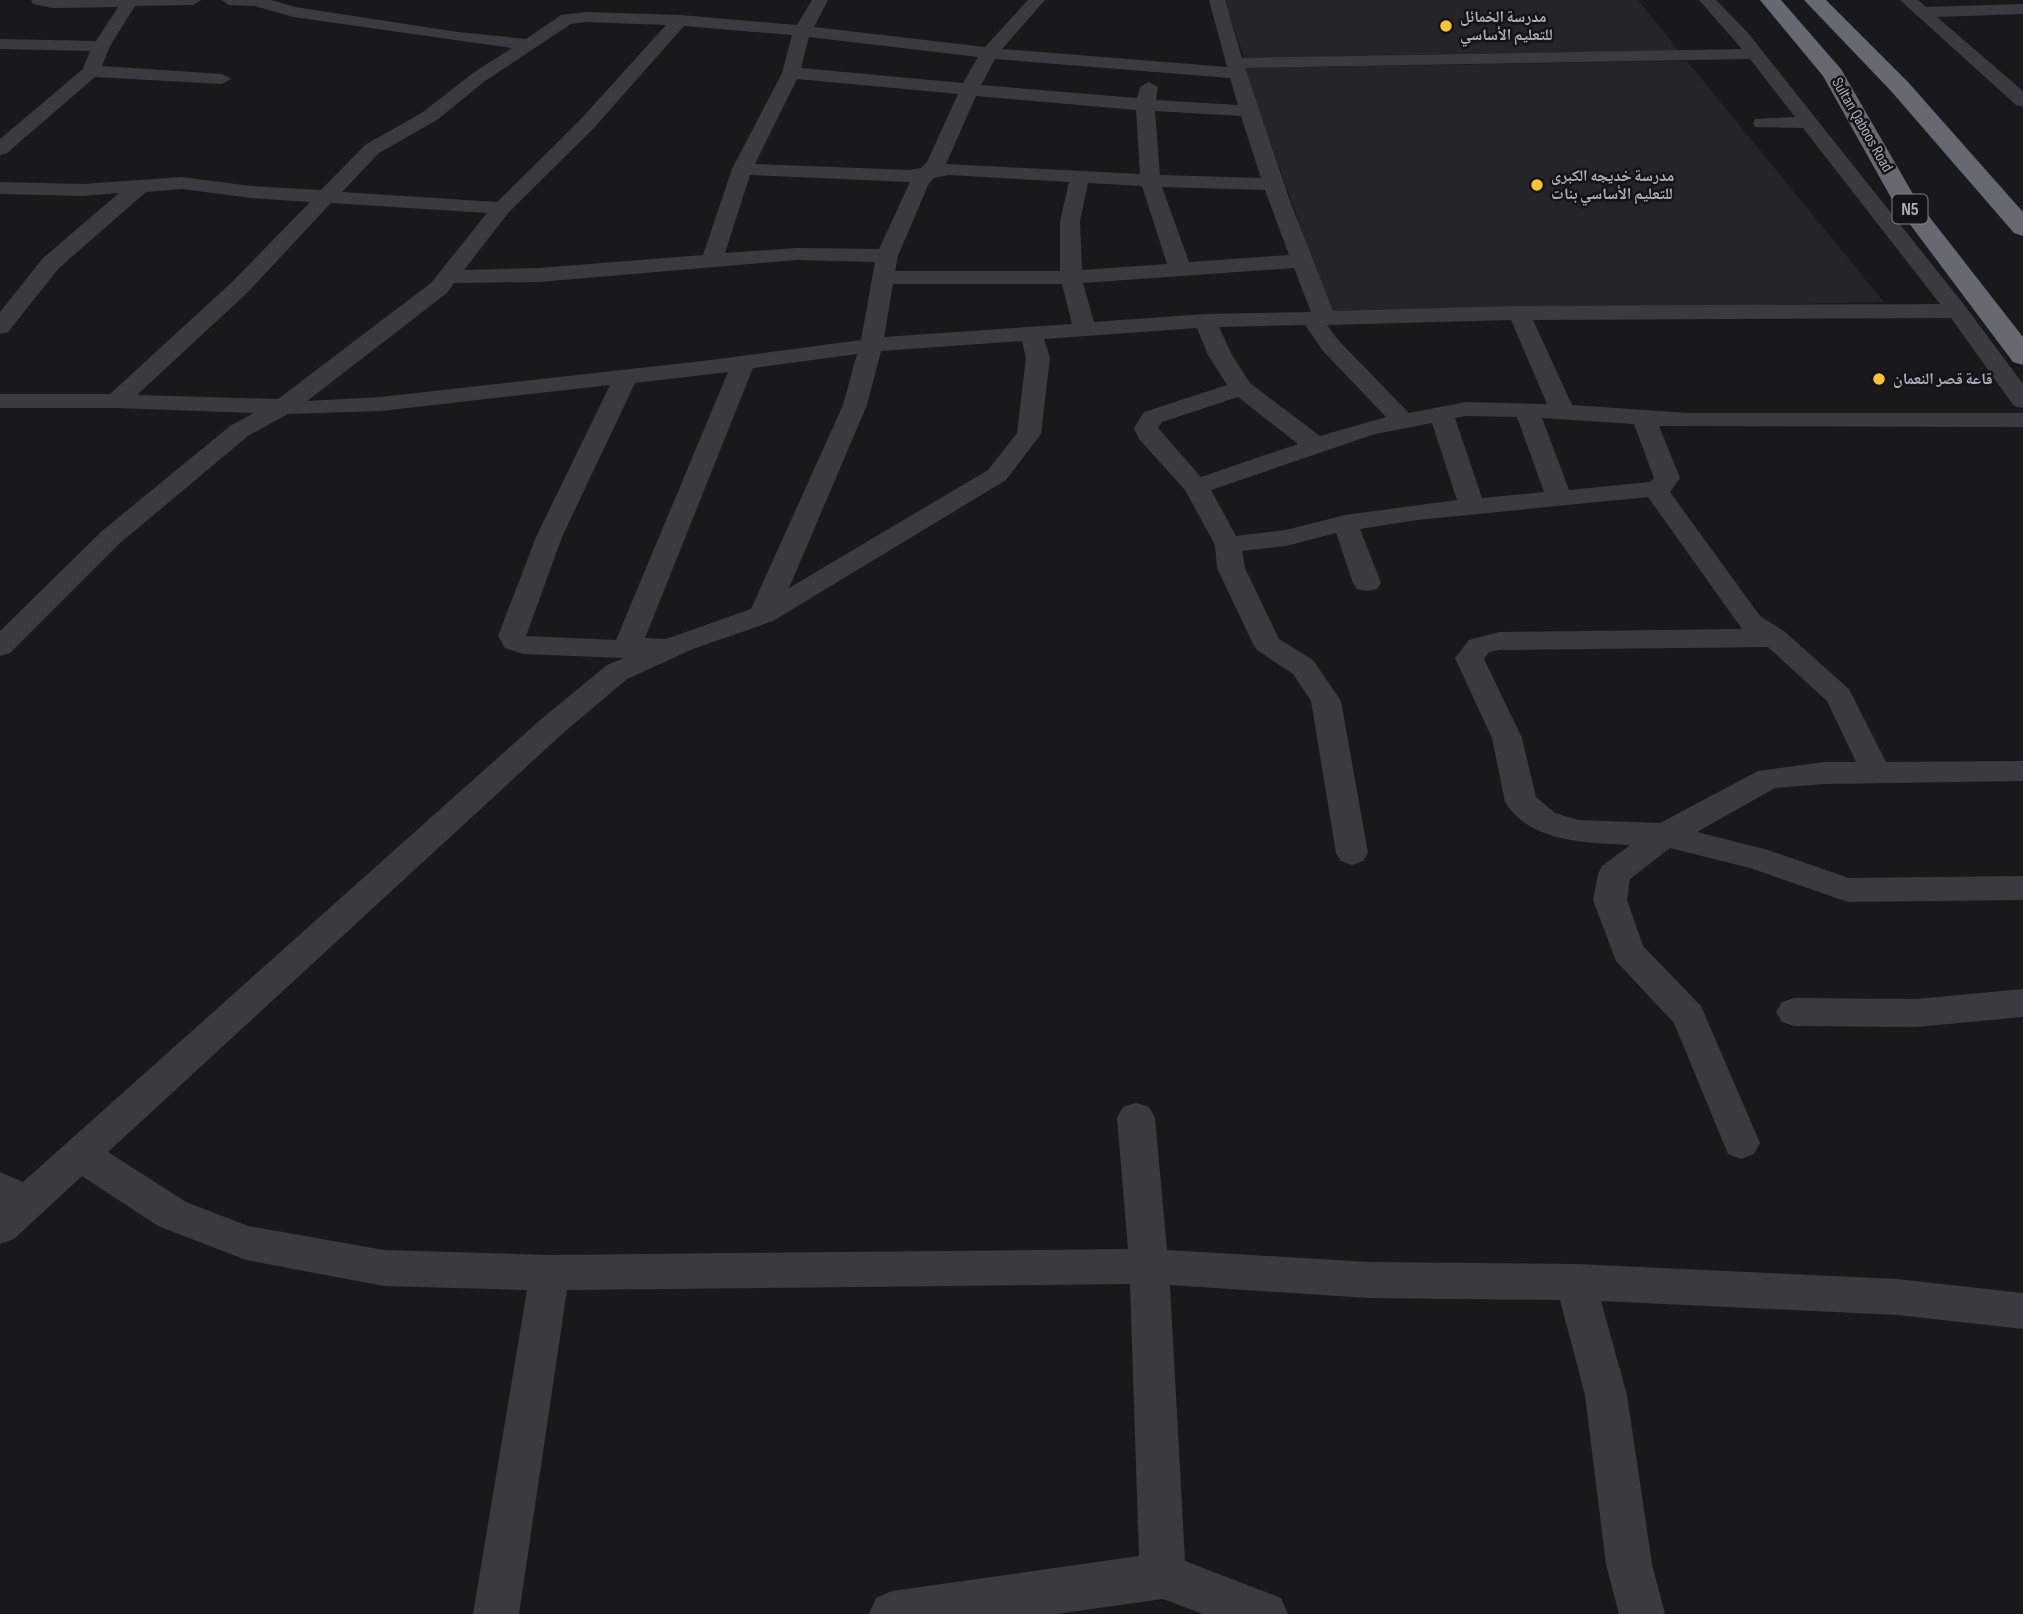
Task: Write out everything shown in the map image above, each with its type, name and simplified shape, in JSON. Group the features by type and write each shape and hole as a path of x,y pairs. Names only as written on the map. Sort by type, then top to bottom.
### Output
{"highway":[{"name":"Sultan Qaboos Road","path":"1770,0 1833,74 1906,203 2023,356"},
{"path":"1814,0 1899,86 2023,228"}],"street":[{"path":"39,0 193,0"},
{"path":"229,0 256,1 293,12 458,37 528,44"},
{"path":"712,261 742,169 791,73 802,32 820,0"},
{"path":"763,615 855,405 871,345 887,256 920,181 936,164 989,53 1037,0"},
{"path":"1217,0 1250,111 1319,318 1331,346 1403,421"},
{"path":"1707,0 1755,54 1957,311 2023,401"},
{"path":"0,149 91,71 101,46 130,2"},
{"path":"1915,6 2023,9"},
{"path":"1915,6 2023,101"},
{"path":"116,401 240,287 372,149 430,116 479,76 559,22 576,18 680,20 709,16 802,32 858,36 989,53 1153,67 1236,68 1755,54"},
{"path":"0,648 111,537 239,431 285,406 439,288 502,208 587,124 680,20"},
{"path":"0,44 101,46"},
{"path":"1153,67 1145,106 1150,180 1180,269"},
{"path":"91,71 222,79"},
{"path":"791,73 1145,106 1250,111"},
{"path":"1762,123 1808,122"},
{"path":"742,169 909,176 949,169 1276,184"},
{"path":"1080,176 1070,221 1071,276 1085,330"},
{"path":"0,188 59,191 182,183 251,192 502,208"},
{"path":"0,327 51,263 140,186"},
{"path":"448,277 540,275 796,254 887,256"},
{"path":"883,278 1071,276 1301,261"},
{"path":"0,401 116,401 314,408 381,404 625,377 871,345 1205,321 1520,313 1957,311"},
{"path":"1520,313 1563,412"},
{"path":"1205,321 1220,355 1241,388 1317,446"},
{"path":"9,1207 81,1155 560,720 617,672 682,643 763,615 997,475 1029,434 1038,358 1031,334"},
{"path":"626,649 744,362"},
{"path":"625,377 553,531 512,636 515,642 523,645 626,649 682,643"},
{"path":"1241,388 1153,416 1148,422 1148,434 1196,487 1228,545 1231,568 1267,644 1303,667 1326,701 1352,853"},
{"path":"1196,487 1370,428 1466,409 1688,420 2023,420"},
{"path":"1527,410 1559,497"},
{"path":"1441,414 1472,506"},
{"path":"1228,545 1286,538 1345,523 1472,506 1662,486 1667,478 1643,416"},
{"path":"1655,488 1750,622 1775,638 1839,696 1876,772"},
{"path":"1345,523 1367,583"},
{"path":"1775,638 1499,641 1479,646 1472,651 1469,658 1507,738 1521,802 1531,812 1560,828 1665,835 1757,858 1848,890 2023,888"},
{"path":"1741,1143 1689,1016 1628,952 1610,900 1614,874 1665,835 1769,778 1876,772 2023,771"},
{"path":"1794,1012 1916,1013 2023,1003"},
{"path":"1136,1118 1149,1266 1163,1576"},
{"path":"81,1155 172,1214 246,1242 384,1268 550,1273 879,1267 1149,1266 1369,1280 1576,1282 1897,1297 2023,1311"},
{"path":"496,1614 550,1273"},
{"path":"1576,1282 1606,1395 1629,1564 1642,1614"},
{"path":"892,1614 1163,1576 1265,1614"}],"shaded area":[{"name":"مدرسة الخمائل للتعليم الأساسي","path":"1224,0 1638,0 1679,51 1245,59"},
{"name":"مدرسة خديجه الكبرى للتعليم الأساسي بنات","path":"1687,61 1884,302 1332,315 1244,68"}],"place":[{"name":"مدرسة الخمائل للتعليم الأساسي","path":"1446,26"},
{"name":"مدرسة خديجه الكبرى للتعليم الأساسي بنات","path":"1537,185"},
{"name":"قاعة قصر النعمان","path":"1879,379"}]}
